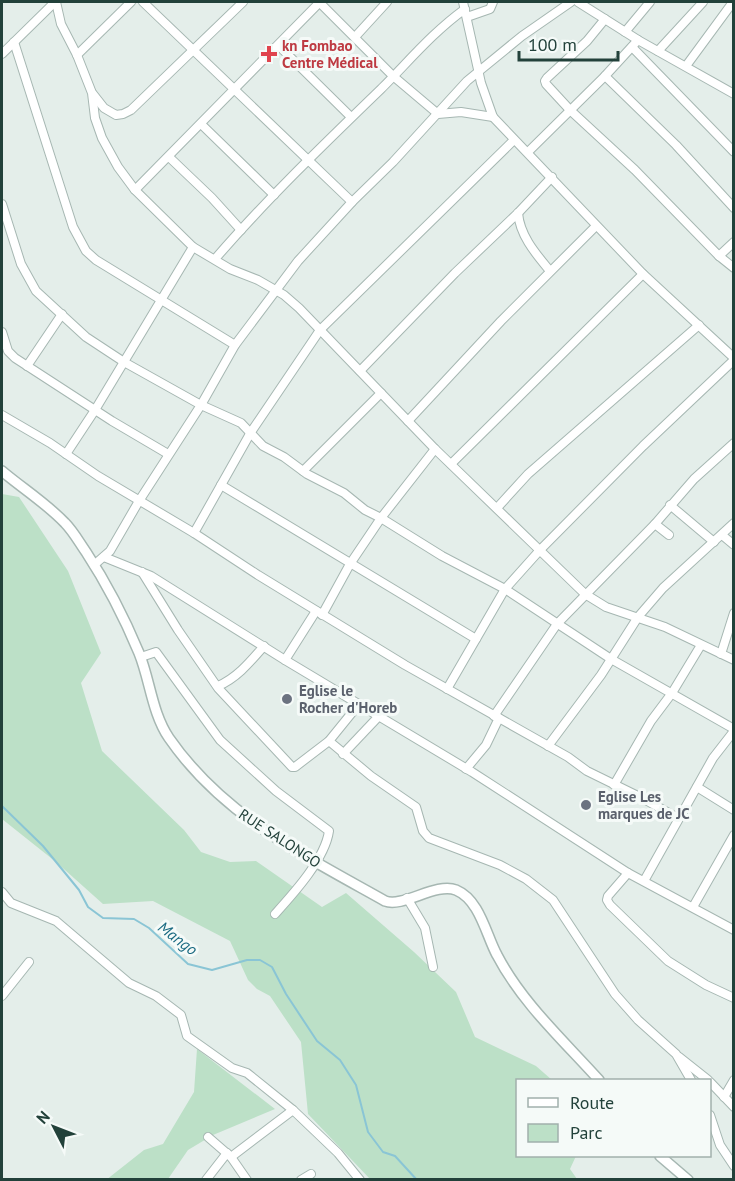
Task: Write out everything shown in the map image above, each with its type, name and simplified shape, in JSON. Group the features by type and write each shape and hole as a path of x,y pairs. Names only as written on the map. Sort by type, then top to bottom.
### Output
{"street":[{"path":"2,54 56,2 62,24 92,93 95,118 102,138 118,167 135,190 193,247 284,295 299,308 435,449 585,594 606,607 665,627 734,660"},
{"path":"77,55 131,2"},
{"path":"143,2 352,202"},
{"path":"92,93 109,112 116,115 130,110 243,2"},
{"path":"135,190 320,2 393,76 438,114 461,112 493,117"},
{"path":"355,37 387,2"},
{"path":"215,259 274,195 431,36 465,9 490,9 493,2"},
{"path":"94,565 110,551 168,454 201,405 235,345 298,261 479,70 571,2"},
{"path":"626,32 650,2"},
{"path":"658,51 703,2"},
{"path":"686,66 733,2"},
{"path":"582,3 638,40 733,92"},
{"path":"447,689 505,589 540,550 643,446 734,359 596,226 493,117 481,83 465,9"},
{"path":"605,19 580,48 545,81 570,110 634,170 719,256 734,267"},
{"path":"528,152 638,40"},
{"path":"14,42 42,135 78,240 96,260 235,345"},
{"path":"279,46 351,117"},
{"path":"632,47 734,153"},
{"path":"605,76 676,145 734,208"},
{"path":"201,124 274,195"},
{"path":"194,533 251,432 320,330 514,140"},
{"path":"169,157 212,198 241,230"},
{"path":"360,371 552,177"},
{"path":"2,204 24,271 36,291 86,337 124,362 201,405 241,423 263,446 345,493 360,507 442,556 505,589 611,658 734,730 713,758 645,881"},
{"path":"518,213 519,221 531,246 550,271"},
{"path":"408,421 462,362 596,226"},
{"path":"719,256 734,242"},
{"path":"66,454 193,247"},
{"path":"451,464 644,274"},
{"path":"27,366 62,314"},
{"path":"497,508 536,467 699,325"},
{"path":"2,332 11,356 168,454"},
{"path":"303,471 381,393"},
{"path":"2,415 319,613 587,771 678,818"},
{"path":"466,769 486,745 496,717 558,624 655,524 694,479 734,443"},
{"path":"285,660 319,613 381,518 435,449"},
{"name":"RUE SALONGO","path":"2,471 63,521 94,565 114,597 141,657 157,712 168,735 203,778 245,817 316,862 385,901 396,903 448,888 457,890 477,911 509,977 598,1079"},
{"path":"221,485 476,639"},
{"path":"670,505 714,542"},
{"path":"548,746 573,715 638,617 663,588 734,523"},
{"path":"655,524 669,536"},
{"path":"722,535 734,545"},
{"path":"104,557 142,572 466,769 628,873 734,930"},
{"path":"142,572 178,630 218,686 292,767 329,741 358,704"},
{"path":"721,654 733,614"},
{"path":"614,785 651,720 672,693 700,645"},
{"path":"218,686 232,680 264,646"},
{"path":"141,657 156,652 223,743 276,791 329,831 316,862 301,885 275,914"},
{"path":"344,754 379,716"},
{"path":"329,741 371,776 416,807 423,831 429,838 500,865 526,879 553,900 624,1005 707,1079"},
{"path":"697,787 734,810"},
{"path":"693,907 734,835"},
{"path":"628,873 608,896 607,900 610,905 668,961 706,985 734,998"},
{"path":"2,892 11,903 56,921 129,983 156,996 181,1015 187,1036 232,1068 247,1073 293,1110 338,1153 360,1179"},
{"path":"407,898 425,928 433,967"},
{"path":"2,996 29,962"},
{"path":"676,1054 690,1079"},
{"path":"724,1097 734,1080"},
{"path":"711,1083 734,1107"},
{"path":"206,1179 229,1155 293,1110"},
{"path":"711,1118 720,1145 734,1166"},
{"path":"208,1137 229,1155 247,1179"},
{"path":"662,1157 688,1179"},
{"path":"301,1179 311,1174"}],"green space":[{"path":"2,494 19,497 68,571 101,653 81,683 102,751 184,830 201,852 230,862 256,861 322,907 346,893 414,952 456,992 475,1037 536,1066 551,1079 516,1079 516,1157 576,1157 570,1169 577,1179 370,1179 308,1114 301,1042 270,996 257,989 248,980 230,941 153,901 103,904 56,862 2,819"},
{"path":"197,1049 275,1109 213,1135 188,1150 168,1179 106,1180 144,1150 163,1144 194,1092"}],"waterway":[{"name":"Mango","path":"2,806 43,846 79,890 88,907 103,918 134,919 149,928 188,964 212,970 247,960 260,960 272,967 286,994 317,1041 340,1060 356,1085 368,1132 383,1152 395,1156 417,1180"}],"place":[{"name":"kn Fombao Centre Médical","path":"269,54"},
{"name":"Eglise le Rocher d'Horeb","path":"287,699"},
{"name":"Eglise Les marques de JC","path":"586,805"}]}
